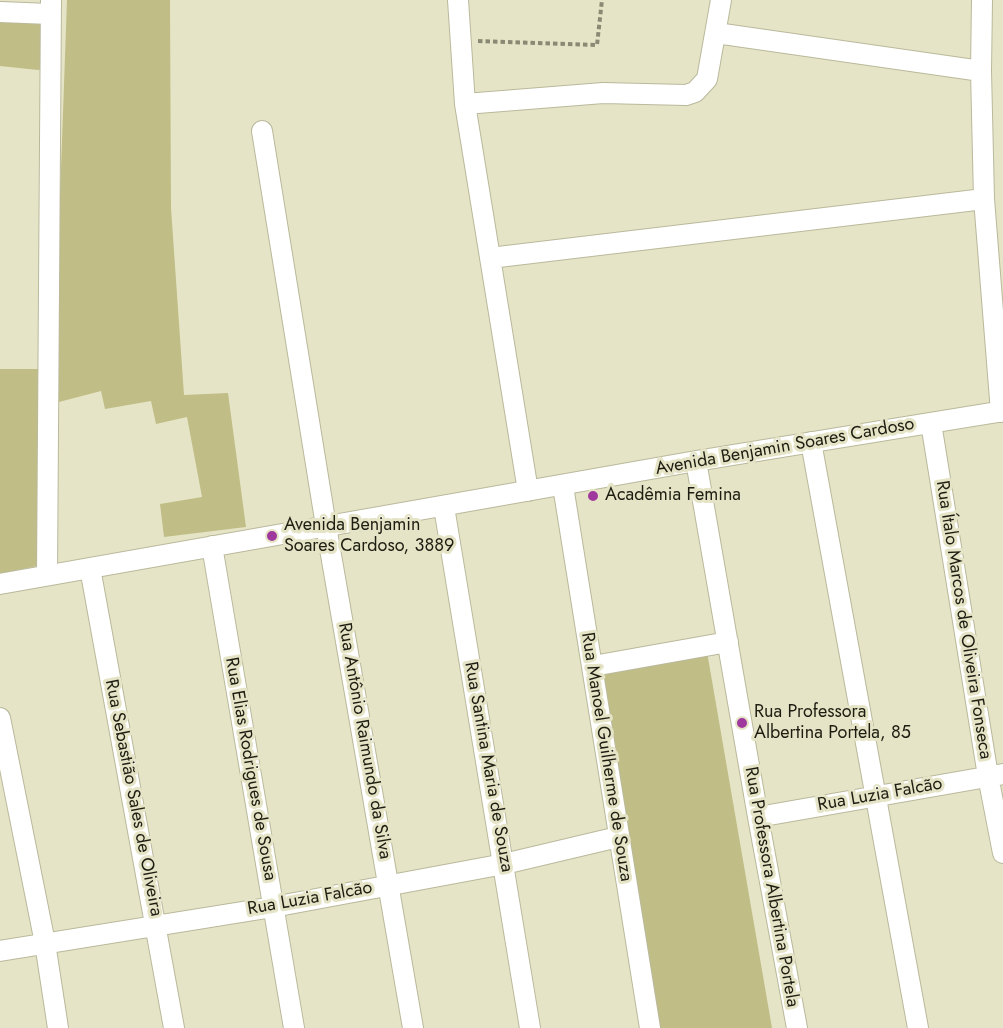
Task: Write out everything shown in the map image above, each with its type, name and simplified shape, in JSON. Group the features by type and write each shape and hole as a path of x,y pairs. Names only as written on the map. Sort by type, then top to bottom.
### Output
{"street":[{"path":"458,0 465,104 528,491"},
{"path":"465,104 603,93 686,95 695,92 707,79 721,0"},
{"path":"982,0 984,199 1002,412"},
{"path":"0,12 50,7 47,575"},
{"path":"716,33 981,71"},
{"name":"Rua Antônio Raimundo da Silva","path":"262,131 326,526 413,1028"},
{"path":"490,258 984,199"},
{"name":"Avenida Benjamin Soares Cardoso","path":"0,584 696,461 1002,412"},
{"name":"Rua Ítalo Marcos de Oliveira Fonseca","path":"931,423 996,775 1003,853"},
{"path":"811,442 918,1028"},
{"name":"Rua Professora Albertina Portela","path":"696,461 797,1028"},
{"name":"Rua Manoel Guilherme de Souza","path":"562,486 650,1028"},
{"name":"Rua Santina Maria de Souza","path":"444,507 530,1028"},
{"name":"Rua Elias Rodrigues de Sousa","path":"212,546 294,1028"},
{"name":"Rua Sebastião Sales de Oliveira","path":"90,568 174,1028"},
{"path":"593,666 728,642"},
{"path":"0,718 45,943 58,1028"},
{"name":"Rua Luzia Falcão","path":"758,817 996,775"},
{"name":"Rua Luzia Falcão","path":"0,951 273,907 504,864 618,837"}],"path":[{"path":"460,41 597,45 602,0"}],"shaded area":[{"path":"67,0 170,0 171,208 184,395 228,393 246,527 164,537 160,504 202,497 187,417 156,424 151,401 105,409 101,391 59,402 59,225"},
{"path":"0,19 42,20 44,68 38,70 0,66"},
{"path":"0,369 40,369 42,565 0,574"},
{"path":"706,646 772,1028 650,1028 587,666"}],"place":[{"name":"Acadêmia Femina","path":"593,496"},
{"name":"Avenida Benjamin Soares Cardoso, 3889","path":"272,536"},
{"name":"Rua Professora Albertina Portela, 85","path":"742,723"}]}
